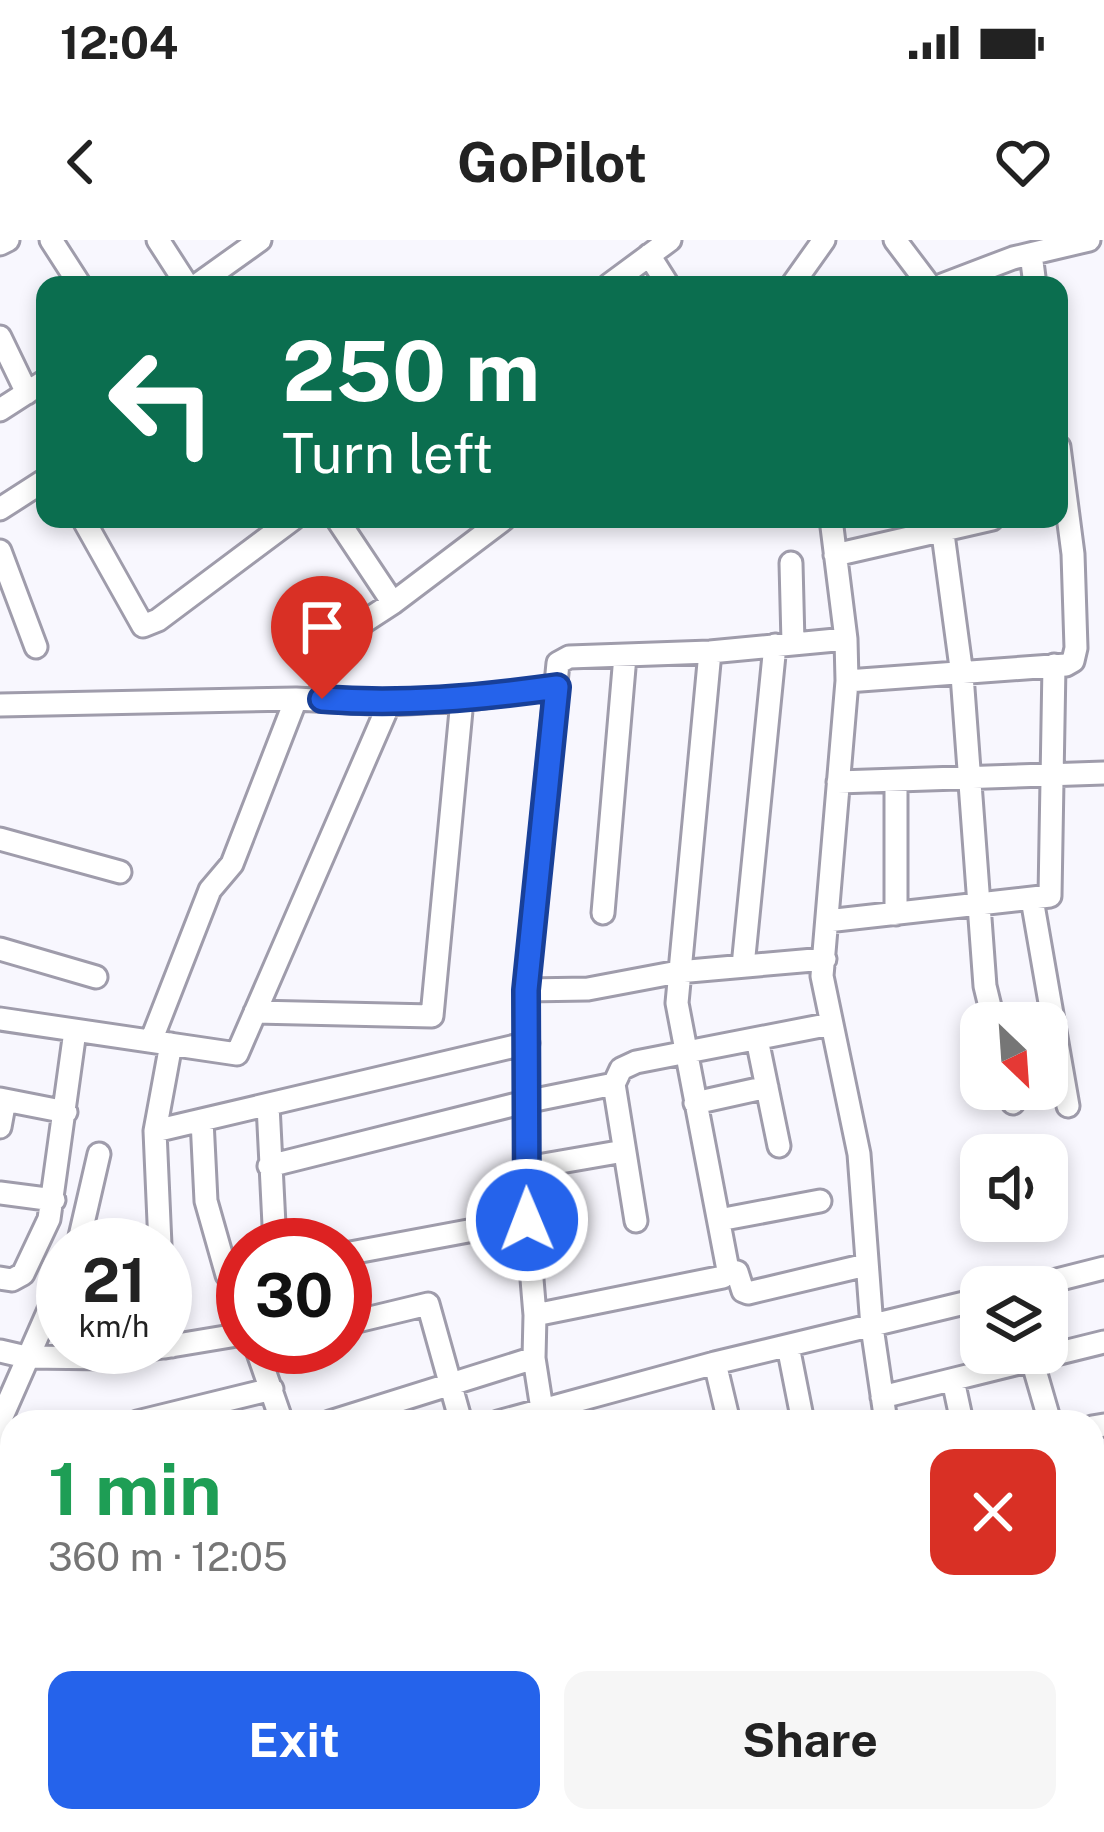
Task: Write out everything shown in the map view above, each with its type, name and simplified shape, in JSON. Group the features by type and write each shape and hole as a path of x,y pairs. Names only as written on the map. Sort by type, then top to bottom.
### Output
{"street":[{"path":"0,244 8,240"},
{"path":"51,240 74,276"},
{"path":"158,240 181,276"},
{"path":"210,276 260,240"},
{"path":"621,276 670,240"},
{"path":"798,276 824,240"},
{"path":"895,240 922,276"},
{"path":"961,276 1015,251 1089,240"},
{"path":"649,256 662,276"},
{"path":"0,337 36,381"},
{"path":"0,410 36,388"},
{"path":"0,509 36,486"},
{"path":"88,528 143,626 158,620 280,528"},
{"path":"343,528 393,603"},
{"path":"322,699 322,659 327,646 492,528"},
{"path":"832,528 848,681 822,976 859,1154 872,1327 884,1410"},
{"path":"835,555 928,528"},
{"path":"943,528 962,675 989,1002"},
{"path":"848,681 962,675 1073,661 1076,648 1065,528"},
{"path":"0,551 36,647"},
{"path":"742,966 791,562"},
{"path":"542,1410 534,1358 527,1220 526,990 558,664 562,659 846,639"},
{"path":"710,652 677,1003 728,1270"},
{"path":"603,914 625,656"},
{"path":"827,921 1050,896 1054,665"},
{"path":"0,705 296,699 389,704 557,687"},
{"path":"159,1218 155,1131 161,1042 210,890 232,864 296,699"},
{"path":"255,1012 427,1018 436,1010 462,700"},
{"path":"0,1019 237,1054 389,704"},
{"path":"838,782 1104,773"},
{"path":"896,783 896,914"},
{"path":"0,839 119,872"},
{"path":"1032,899 1050,1002"},
{"path":"0,949 96,977"},
{"path":"526,990 588,989 678,972 825,959"},
{"path":"636,1221 614,1084 621,1069 636,1062 831,1024"},
{"path":"0,1278 12,1280 23,1274 54,1200 75,1031"},
{"path":"757,1039 779,1146"},
{"path":"155,1131 527,1042"},
{"path":"269,1166 614,1084"},
{"path":"695,1103 767,1087"},
{"path":"0,1127 2,1100 66,1112"},
{"path":"268,1105 273,1218"},
{"path":"202,1120 206,1201 216,1236"},
{"path":"526,1168 624,1151"},
{"path":"84,1218 99,1154"},
{"path":"0,1193 54,1200"},
{"path":"719,1220 820,1201"},
{"path":"372,1248 527,1220"},
{"path":"728,1270 737,1272 748,1293 866,1265"},
{"path":"1068,1277 1104,1268"},
{"path":"535,1315 723,1276 728,1270"},
{"path":"372,1317 425,1302 432,1312 458,1410"},
{"path":"560,1410 715,1364 960,1304"},
{"path":"4,1410 36,1337"},
{"path":"1068,1351 1104,1342"},
{"path":"788,1346 801,1410"},
{"path":"0,1351 36,1356"},
{"path":"389,1410 534,1358"},
{"path":"715,1364 726,1410"},
{"path":"266,1374 278,1410"},
{"path":"882,1397 977,1374"},
{"path":"1036,1374 1047,1410"},
{"path":"953,1380 959,1410"},
{"path":"188,1410 272,1390"}],"route":[{"path":"322,699 389,704 557,687 526,990 527,1220"}]}
